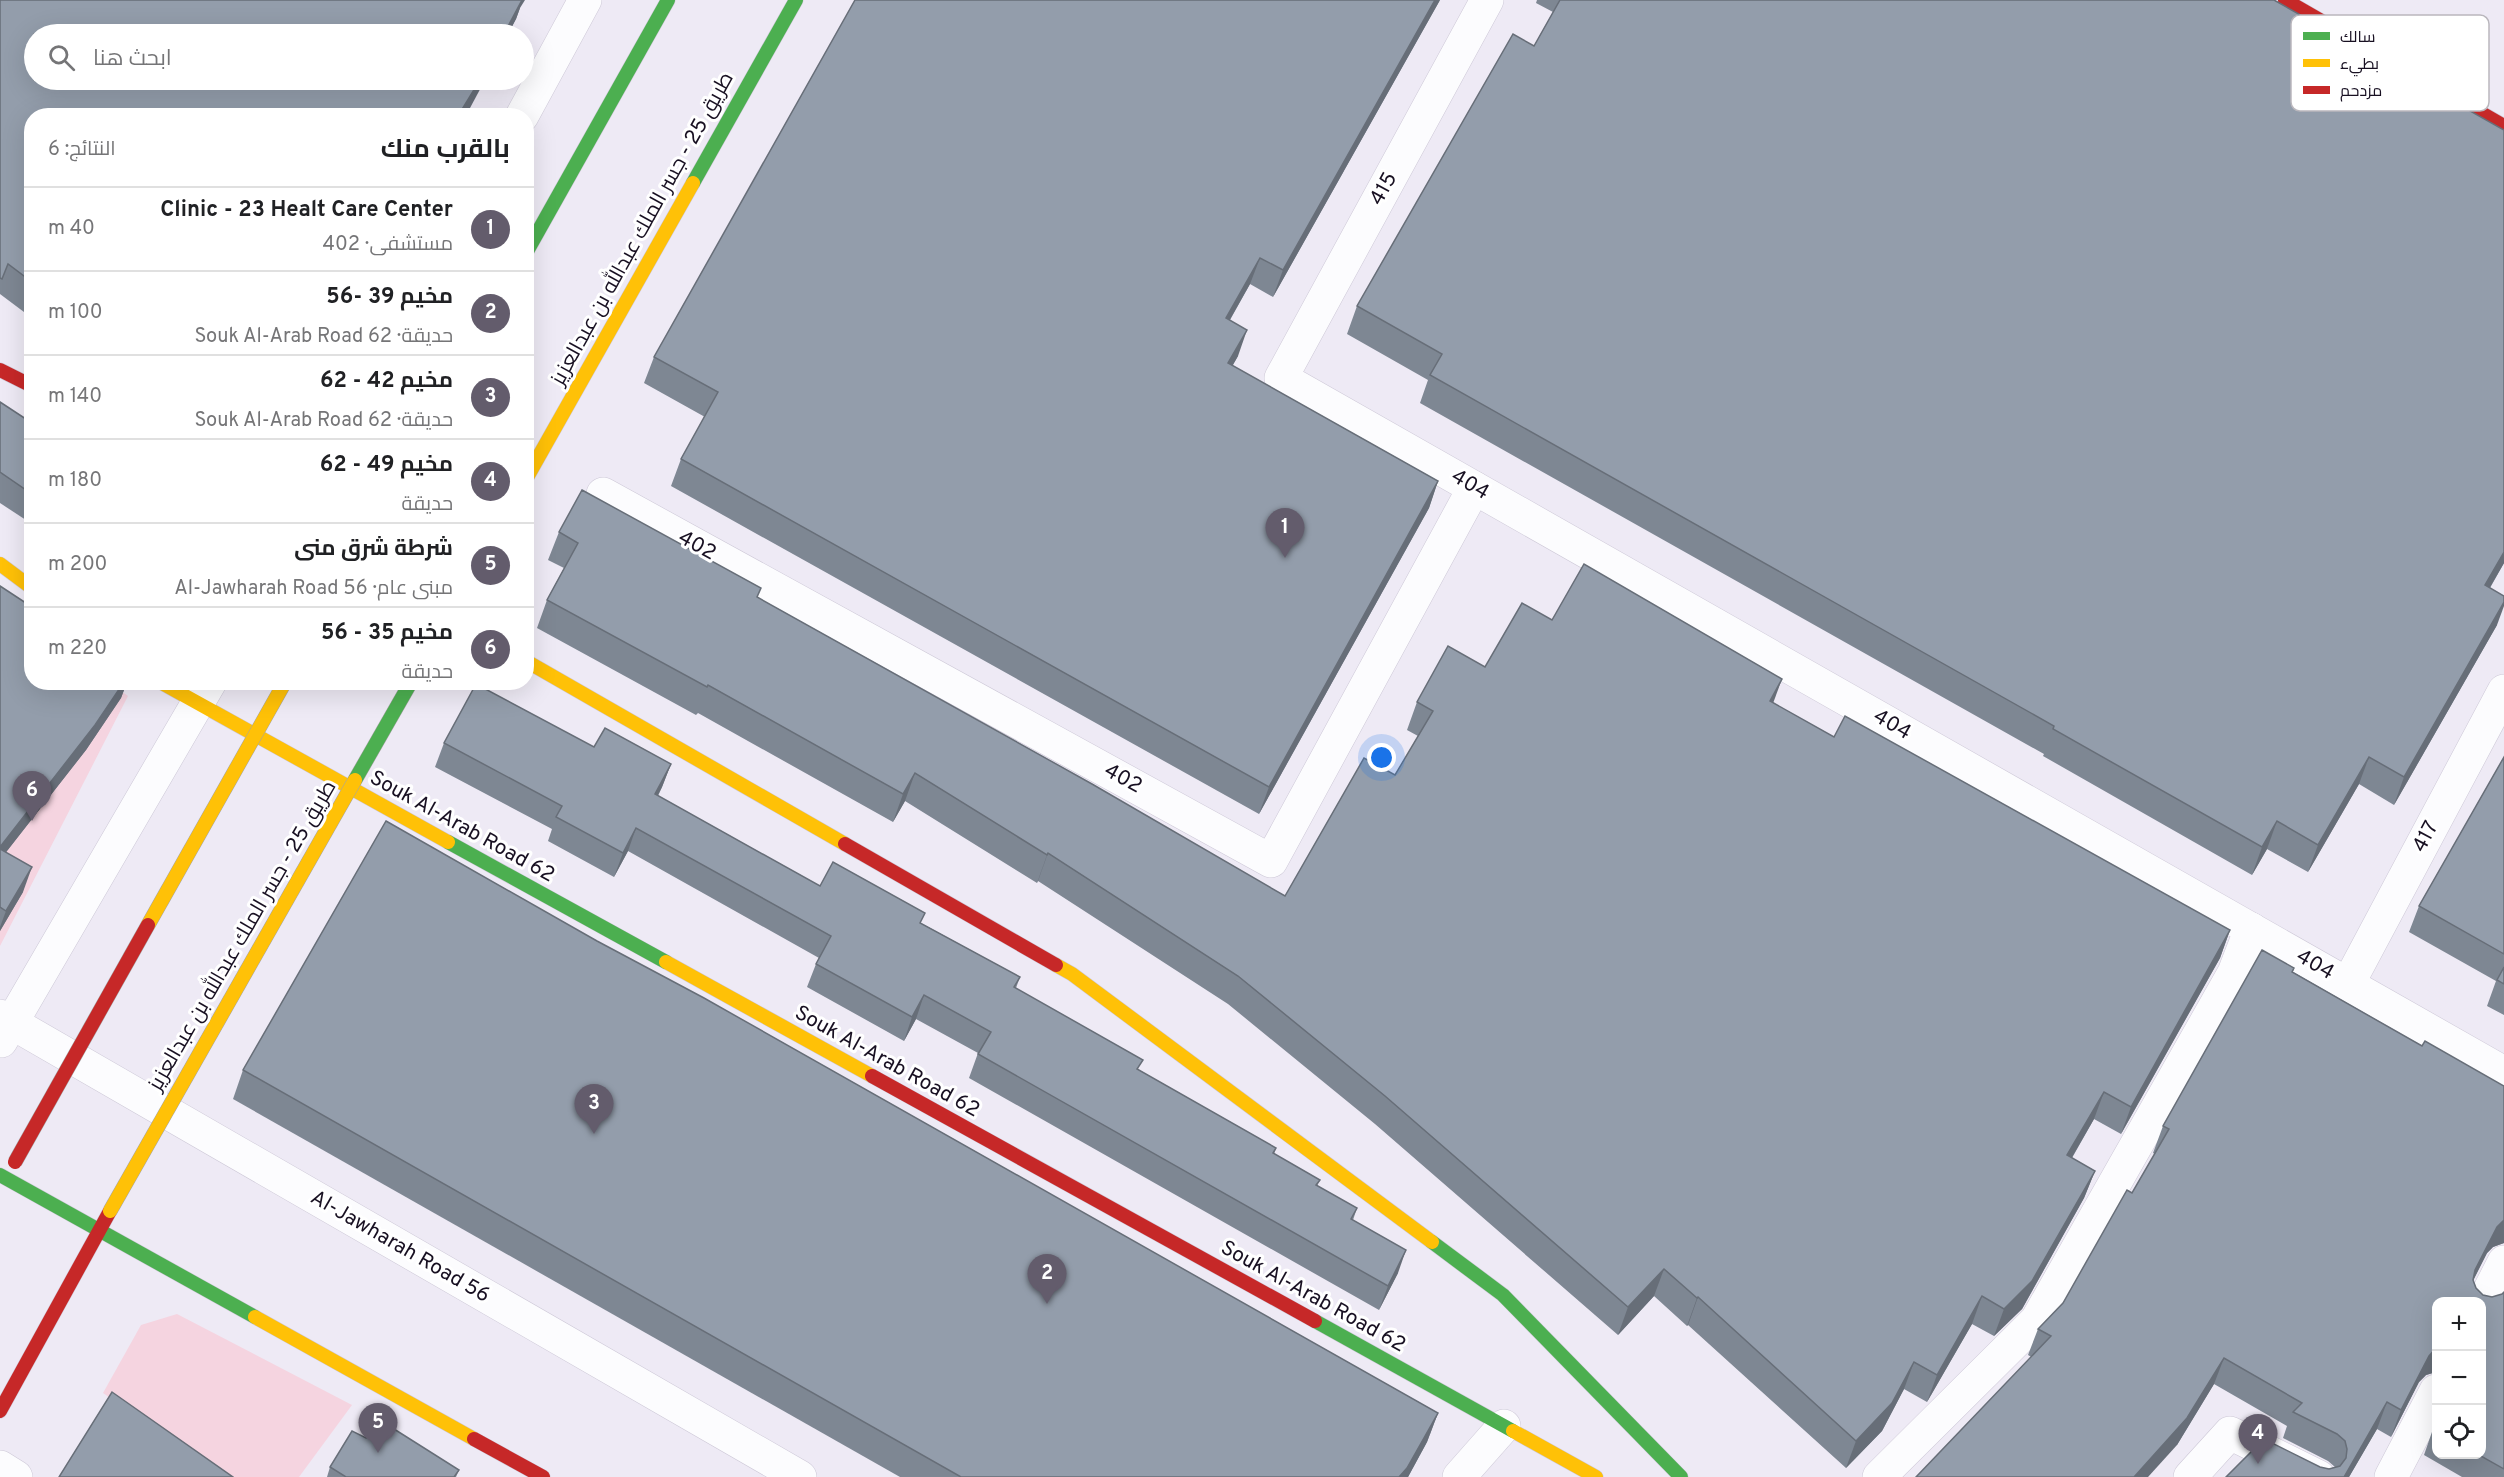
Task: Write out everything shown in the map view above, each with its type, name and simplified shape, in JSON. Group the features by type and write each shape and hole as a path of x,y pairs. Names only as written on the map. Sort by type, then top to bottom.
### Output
{"main road":[{"path":"534,239 668,0"},
{"name":"طريق 25 - جسر الملك عبدالله بن عبدالعزيز","path":"534,465 796,0"},
{"path":"2285,0 2311,15"},
{"path":"2478,111 2504,126"},
{"path":"0,370 24,382"},
{"path":"0,564 24,582"},
{"path":"534,667 1072,974 1503,1295 1680,1477"},
{"name":"Souk Al-Arab Road 62","path":"188,690 203,694 1596,1477"},
{"path":"280,690 15,1162 2,1181 100,1229 543,1477"},
{"name":"طريق 25 - جسر الملك عبدالله بن عبدالعزيز","path":"0,1411 110,1211 406,690"}],"street":[{"path":"526,108 585,0"},
{"name":"415","path":"1281,378 1487,0"},
{"name":"404","path":"1281,378 2504,1073"},
{"name":"402","path":"603,494 1271,861 1474,488"},
{"name":"417","path":"2348,984 2504,691"},
{"path":"4,1027 203,694"},
{"path":"1880,1477 2037,1320 2234,974 2251,929"},
{"name":"Al-Jawharah Road 56","path":"4,1027 800,1477"},
{"path":"2485,1297 2504,1262"},
{"path":"2391,1477 2432,1399"},
{"path":"1459,1477 1504,1426"},
{"path":"2190,1477 2230,1433 2319,1477"},
{"path":"0,1467 16,1477"}],"shaded area":[{"path":"0,602 24,662 24,690 120,690 128,696 0,946"},
{"path":"177,1314 352,1405 299,1477 224,1477 103,1393 141,1325"}],"building":[{"path":"0,0 522,0 509,24 24,24 24,90 474,90 463,108 24,108 24,276 8,264 2,279 0,278"},
{"path":"855,0 1435,0 1283,270 1260,258 1226,318 1247,330 1228,363 1438,481 1269,787 681,459 718,392 654,357"},
{"path":"1560,0 2274,0 2301,15 2291,15 2291,111 2470,111 2504,130 2504,552 2485,585 2504,596 2504,602 2404,777 2369,757 2318,845 2277,821 2262,847 2053,729 2054,726 1430,375 1442,354 1357,306 1513,34 1534,46"},
{"path":"0,402 24,418 24,488 0,472"},
{"path":"582,490 761,588 757,597 1092,784 1285,896 1364,758 1395,775 1433,711 1417,702 1448,646 1485,667 1522,603 1552,620 1584,564 1782,679 1770,701 1834,737 1845,716 2230,930 2131,1107 2104,1092 2067,1155 2095,1171 2032,1281 2004,1309 1982,1296 1937,1375 1914,1362 1892,1403 1856,1441 1698,1297 1664,1269 1628,1307 1385,1096 1238,976 1048,853 1047,855 915,773 903,794 708,685 707,687 547,600 578,543 559,532"},
{"path":"0,586 24,602 24,690 119,690 95,725 0,847"},
{"path":"473,690 487,690 594,747 605,728 671,764 655,794 820,886 833,862 925,913 920,923 1020,977 1014,987 1143,1060 1137,1069 1276,1148 1273,1153 1320,1180 1316,1185 1357,1208 1351,1219 1406,1250 1388,1286 978,1054 991,1032 924,995 912,1017 816,964 831,936 636,828 623,853 556,817 562,806 444,743"},
{"path":"2504,757 2504,954 2419,906"},
{"path":"386,821 1438,1413 1407,1468 1399,1477 961,1477 243,1070"},
{"path":"0,849 32,867 6,911 0,907"},
{"path":"2262,950 2294,968 2292,972 2422,1046 2425,1041 2504,1086 2504,1220 2497,1227 2475,1270 2473,1280 2476,1288 2483,1295 2492,1297 2504,1292 2504,1469 2486,1459 2486,1297 2432,1297 2432,1353 2401,1410 2387,1402 2344,1477 2226,1477 2264,1439 2320,1467 2329,1469 2340,1466 2346,1458 2347,1449 2345,1441 2337,1434 2293,1412 2302,1403 2224,1358 2187,1418 2134,1477 1916,1477 2051,1336 2038,1329 2063,1303 2127,1190 2132,1193 2169,1129 2163,1126"},
{"path":"2504,967 2504,984 2497,980"},
{"path":"112,1392 233,1477 59,1477"},
{"path":"375,1417 459,1470 454,1477 346,1477 330,1467 352,1431 366,1438"}],"traffic: fast":[{"path":"534,239 668,0"},
{"path":"693,183 796,0"},
{"path":"355,780 406,690"},
{"path":"448,842 666,962"},
{"path":"0,1175 255,1317"},
{"path":"1432,1242 1503,1295 1681,1477"},
{"path":"1315,1321 1513,1431"}],"traffic: slow":[{"path":"534,465 693,183"},
{"path":"0,564 24,582"},
{"path":"534,666 845,844"},
{"path":"174,690 448,842"},
{"path":"148,925 280,690"},
{"path":"110,1211 355,780"},
{"path":"666,962 872,1076"},
{"path":"1056,965 1072,974 1432,1242"},
{"path":"255,1317 474,1439"},
{"path":"1513,1431 1596,1477"}],"traffic: jam":[{"path":"2285,0 2311,15"},
{"path":"2478,111 2504,126"},
{"path":"0,370 24,382"},
{"path":"845,844 1056,965"},
{"path":"15,1162 148,925"},
{"path":"872,1076 1315,1321"},
{"path":"0,1411 110,1211"},
{"path":"474,1439 543,1477"}],"place":[{"name":"Clinic - 23 Healt Care Center","path":"1285,558"},
{"name":"مخيم 35 - 56","path":"32,821"},
{"name":"مخيم 42 - 62","path":"594,1134"},
{"name":"مخيم 39 -56","path":"1047,1304"},
{"name":"شرطة شرق منى","path":"378,1453"},
{"name":"مخيم 49 - 62","path":"2258,1464"}]}
